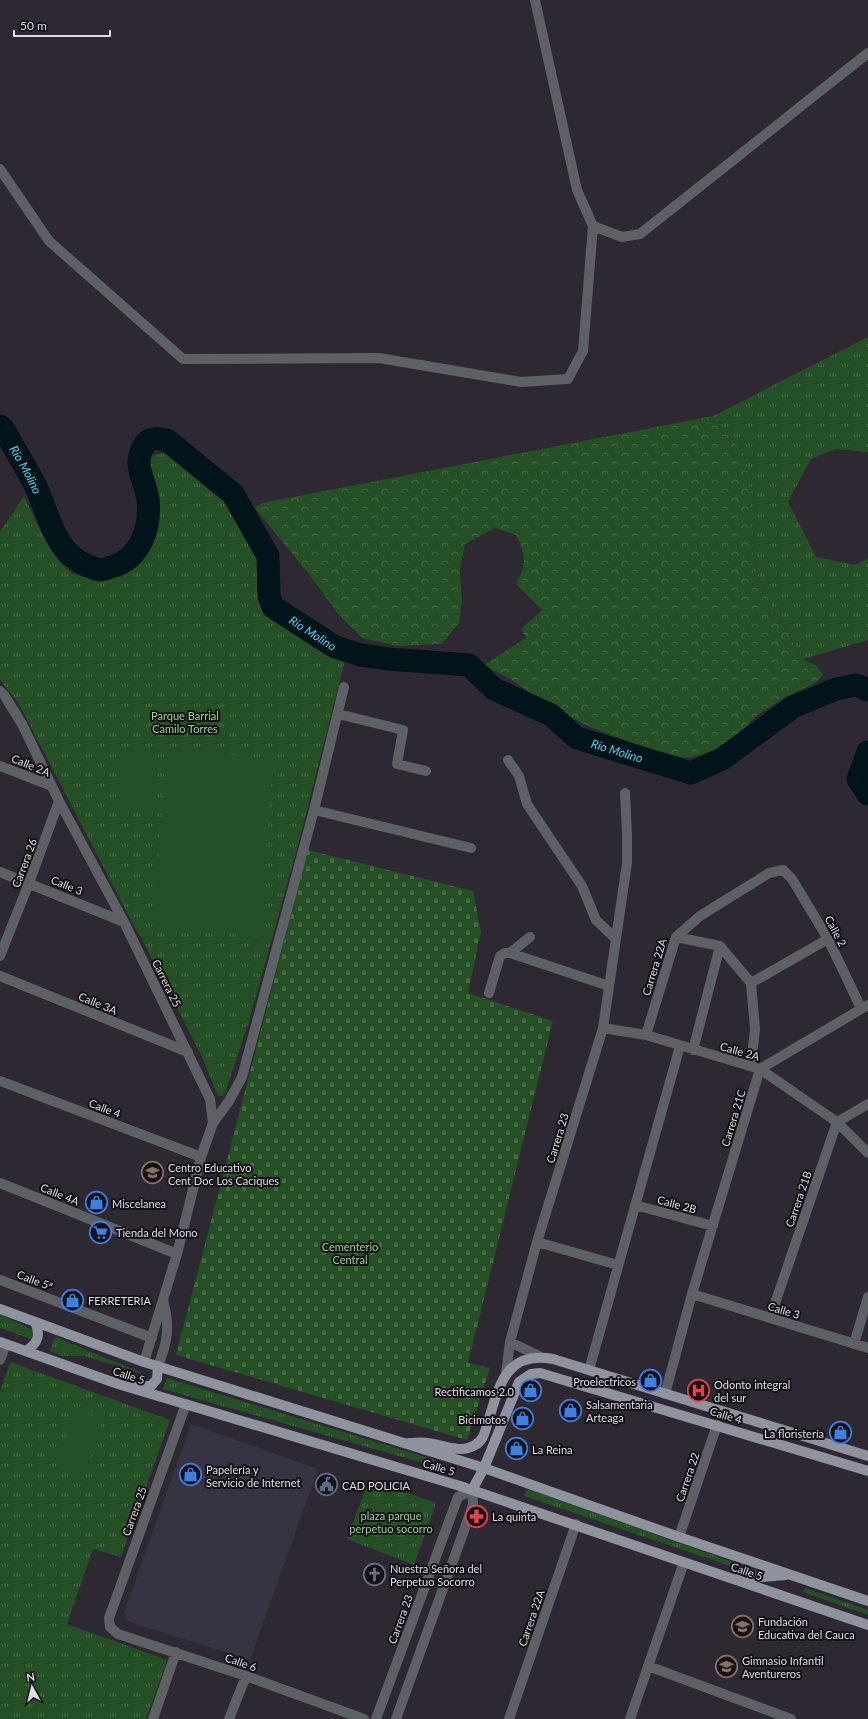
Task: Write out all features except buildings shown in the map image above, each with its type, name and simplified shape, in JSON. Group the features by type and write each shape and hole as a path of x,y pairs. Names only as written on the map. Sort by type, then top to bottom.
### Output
{"main road":[{"name":"Calle 5","path":"0,1309 144,1362 399,1443 484,1468 679,1537 868,1601"},
{"path":"25,1351 33,1346 38,1339 39,1330 35,1322"},
{"name":"Calle 5","path":"3,1343 118,1384 472,1490 576,1524 868,1626"},
{"name":"Calle 4","path":"539,1356 553,1359 868,1456"},
{"name":"Carrera 23","path":"464,1449 475,1445 484,1434 501,1382 511,1367 520,1361 539,1356"},
{"path":"118,1384 151,1386 157,1379 158,1366"},
{"name":"Calle 4","path":"531,1374 540,1373 551,1376 756,1436 868,1471"},
{"name":"Carrera 23","path":"472,1490 484,1468 514,1391 519,1382 531,1374"},
{"path":"756,1436 790,1432"},
{"name":"Calle 5","path":"399,1443 427,1442 464,1449"},
{"path":"734,1579 790,1575"}],"street":[{"path":"0,169 49,241 183,359 379,358 521,382 568,380 583,351 593,226 577,190 535,0"},
{"path":"593,226 622,238 640,234 868,53"},
{"path":"213,1123 229,1101 242,1077 314,810 344,687"},
{"name":"Carrera 25","path":"2,693 22,724 59,801 124,922 210,1099 213,1123 201,1157 177,1254 144,1362"},
{"path":"338,714 403,730 397,764 426,770"},
{"path":"508,760 519,776 527,804 582,886 596,920 616,940"},
{"name":"Calle 2A","path":"0,766 52,786"},
{"name":"Carrera 23","path":"506,1374 510,1342 537,1242 604,1028 626,863 627,834 625,793"},
{"name":"Carrera 26","path":"0,956 59,801"},
{"path":"314,810 471,848"},
{"name":"Carrera 22A","path":"646,1036 676,937 700,916 769,873 783,870"},
{"name":"Calle 2","path":"783,870 792,879 828,939 864,1007"},
{"name":"Calle 3","path":"0,872 124,922"},
{"path":"510,953 530,937"},
{"path":"676,937 720,946 752,983 828,939"},
{"path":"692,1050 720,946"},
{"path":"489,993 500,956 505,953 510,953 609,986"},
{"name":"Calle 3A","path":"0,976 188,1052"},
{"name":"Carrera 21C","path":"665,1394 756,1068 752,983"},
{"path":"756,1068 864,1007"},
{"name":"Calle 2A","path":"604,1028 646,1036 756,1068 837,1122 868,1153"},
{"path":"589,1370 680,1046"},
{"name":"Calle 4","path":"0,1081 201,1157"},
{"path":"837,1122 868,1104"},
{"name":"Carrera 21B","path":"770,1318 837,1122"},
{"name":"Calle 4A","path":"0,1183 177,1254"},
{"name":"Calle 2B","path":"635,1205 713,1226"},
{"path":"537,1242 618,1265"},
{"name":"Calle 5ª","path":"0,1280 152,1338"},
{"name":"Calle 3","path":"692,1294 868,1348"},
{"path":"854,1344 868,1297"},
{"name":"Carrera 25","path":"158,1366 165,1350 168,1333 167,1316 163,1300"},
{"path":"510,1342 539,1356"},
{"path":"0,1360 3,1343"},
{"name":"Carrera 25","path":"110,1627 108,1618 186,1404"},
{"name":"Carrera 22","path":"679,1537 717,1425"},
{"name":"Carrera 23","path":"376,1719 458,1497 472,1490 473,1503 471,1511 396,1719"},
{"name":"Carrera 22A","path":"509,1719 576,1524"},
{"path":"630,1719 684,1562"},
{"name":"Calle 6","path":"110,1627 118,1634 246,1676 364,1719"},
{"path":"153,1719 176,1652"},
{"path":"648,1666 792,1719"},
{"path":"229,1719 246,1676"}],"shaded area":[{"path":"191,1424 318,1469 250,1660 127,1621 124,1612"}],"green space":[{"path":"868,337 868,452 835,449 811,459 788,502 816,557 855,565 868,558 868,640 803,659 771,605 757,574 750,535 750,503 744,454 713,416"},
{"path":"713,416 744,454 748,475 750,535 757,574 771,605 803,659 817,666 823,675 815,683 787,696 756,716 737,736 717,750 689,758 664,755 590,727 549,706 512,680 484,665 526,638 521,629 542,610 516,584 522,570 524,560 522,549 516,535 495,528 465,544 460,569 462,601 459,623 442,644 398,646 362,638 339,615 312,578 255,508 262,503"},
{"name":"Parque Barrial Camilo Torres","path":"164,453 185,463 232,509 258,552 263,572 263,594 265,607 304,635 346,656 298,845 249,1021 223,1096 218,1096 201,1055 19,704 0,680 0,532 24,496 43,536 60,563 73,574 92,579 121,575 139,563 153,541 158,516 148,468 150,456"},
{"path":"166,748 273,759 260,937 154,925"},
{"path":"121,751 158,752 156,814 121,810"},
{"name":"Cementerio Central","path":"308,850 473,891 481,932 468,993 553,1021 468,1363 490,1368 467,1440 176,1355"},
{"path":"0,1315 34,1330 31,1339 0,1328"},
{"path":"55,1337 147,1375 84,1356 62,1356 50,1351"},
{"path":"10,1362 170,1420 121,1557 93,1549 67,1624 167,1660 146,1719 0,1719 0,1392"},
{"path":"167,1378 435,1460 434,1466 163,1389"},
{"path":"76,1410 103,1420 83,1478 56,1468"},
{"name":"plaza parque perpetuo socorro","path":"369,1480 436,1503 414,1565 347,1539"},
{"path":"527,1489 761,1572 754,1574 524,1496"},
{"path":"805,1588 868,1610 868,1615 803,1592"}],"waterway":[{"name":"Río Molino","path":"0,426 4,430 35,485 54,532 60,542 76,559 88,566 98,570 107,568 121,563 130,557 137,549 146,531 149,510 147,492 139,467 140,454 147,441 156,439 167,440 233,494 268,556 269,596 273,607 335,647 361,655 388,659 469,665 494,689 551,715 577,738 691,773 722,759 793,707 836,689 856,685 868,690"},
{"name":"Río Molino","path":"868,752 858,779 868,794"}],"place":[{"name":"Centro Educativo Cent Doc Los Caciques","path":"152,1173"},
{"name":"Miscelanea","path":"97,1203"},
{"name":"Tienda del Mono","path":"101,1232"},
{"name":"FERRETERIA","path":"72,1300"},
{"name":"Proelectricos","path":"651,1381"},
{"name":"Odonto integral del sur","path":"698,1390"},
{"name":"Rectificamos 2.0","path":"530,1391"},
{"name":"Salsamentaria Arteaga","path":"570,1410"},
{"name":"Bicimotos","path":"522,1419"},
{"name":"La floristería","path":"840,1433"},
{"name":"La Reina","path":"517,1449"},
{"name":"Papelería y Servicio de Internet","path":"191,1475"},
{"name":"CAD POLICIA","path":"327,1485"},
{"name":"La quinta","path":"476,1516"},
{"name":"Nuestra Señora del Perpetuo Socorro","path":"374,1574"},
{"name":"Fundación Educativa del Cauca","path":"742,1627"},
{"name":"Gimnasio Infantil Aventureros","path":"727,1666"}]}
